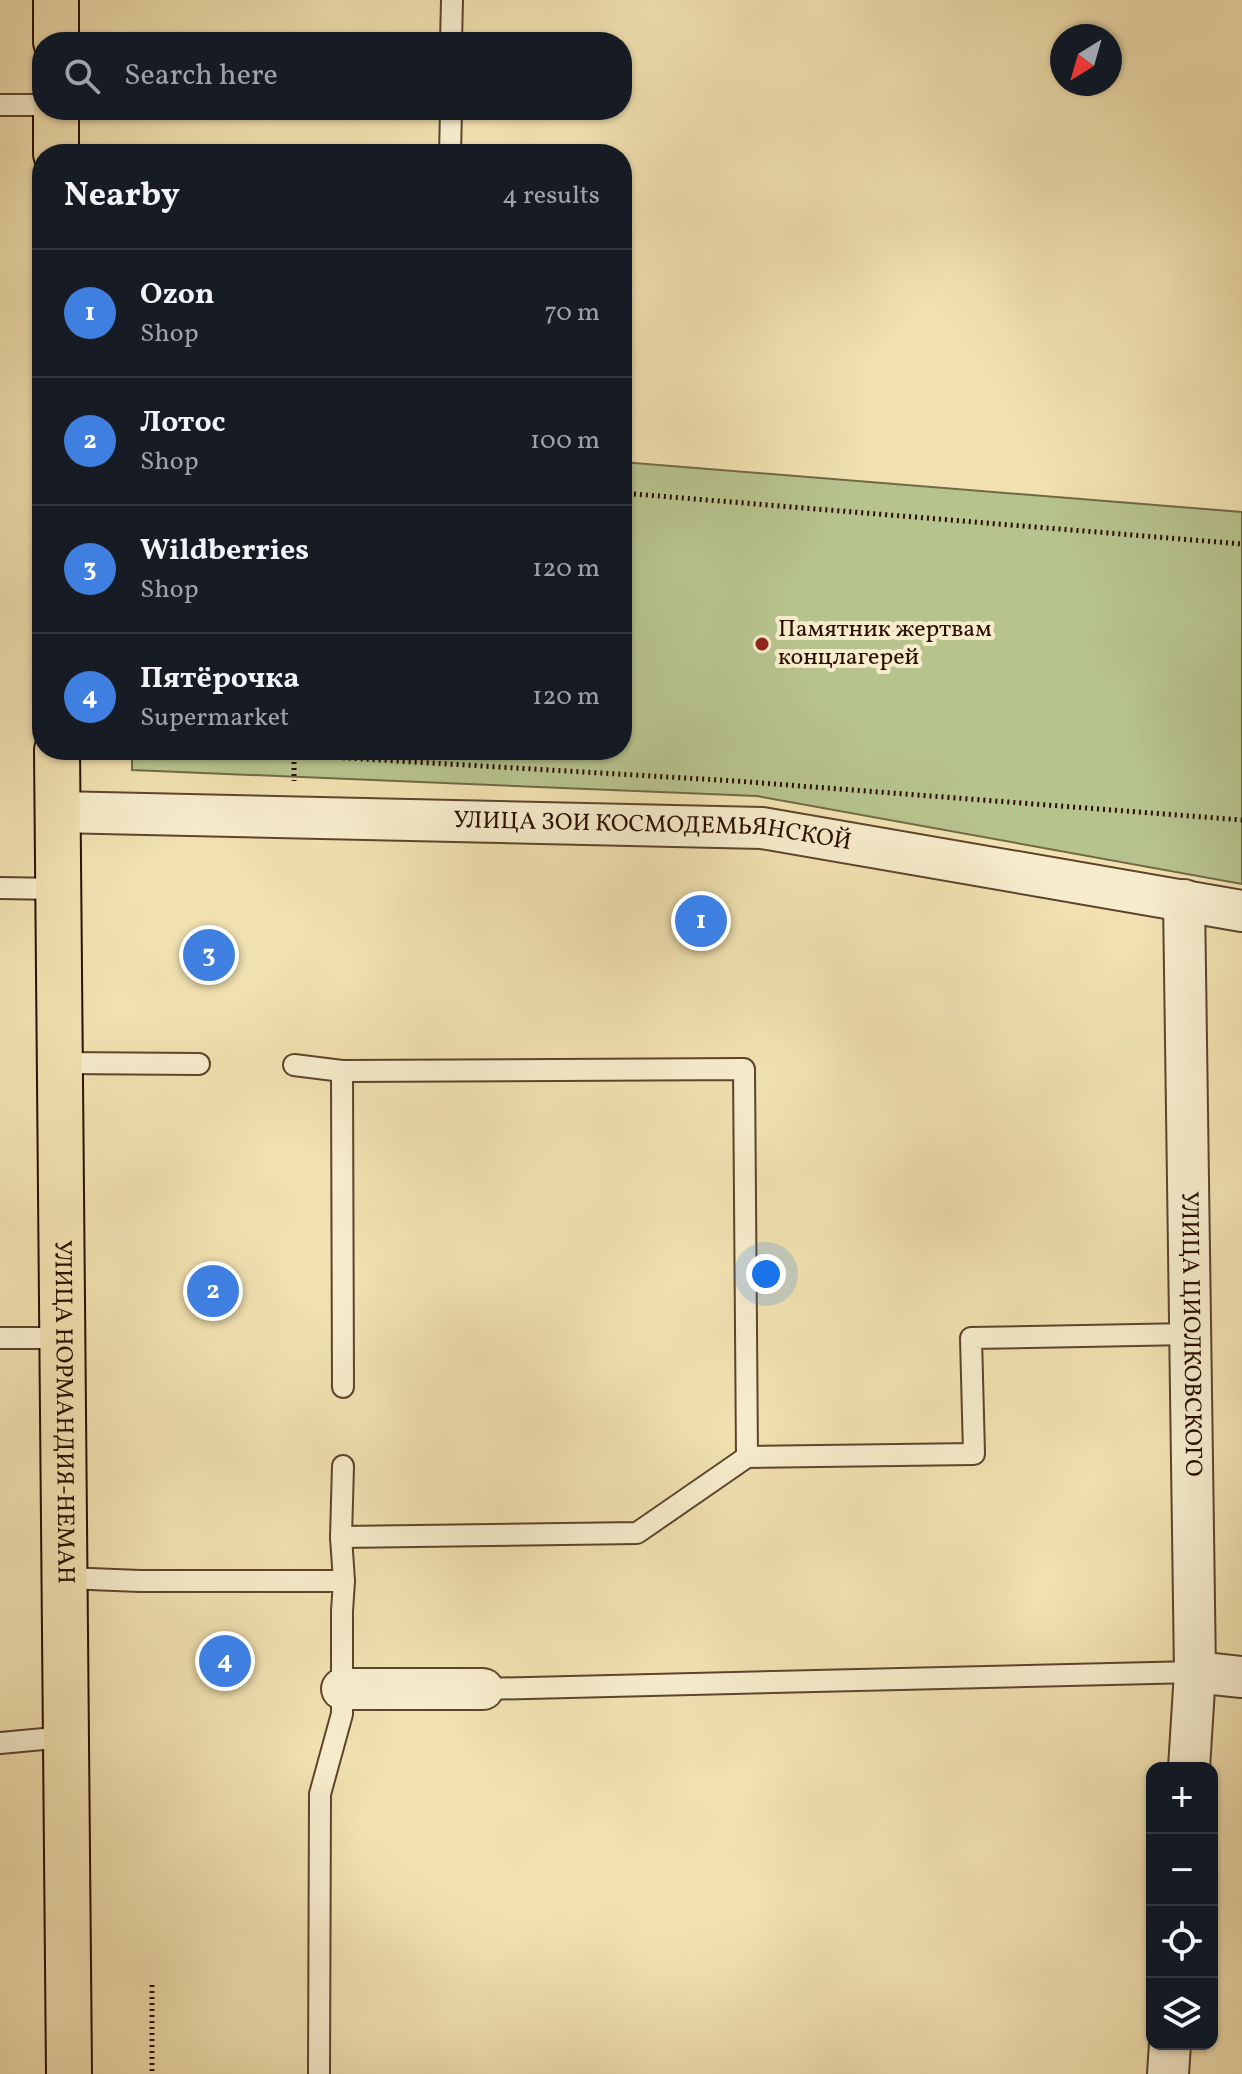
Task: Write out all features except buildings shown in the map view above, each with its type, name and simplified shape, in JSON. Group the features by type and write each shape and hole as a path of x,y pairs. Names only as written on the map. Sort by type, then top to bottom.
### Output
{"main road":[{"path":"56,0 56,32"},
{"path":"56,120 56,144"},
{"name":"УЛИЦА НОРМАНДИЯ-НЕМАН","path":"57,760 69,2074"}],"street":[{"name":"УЛИЦА ЗОИ КОСМОДЕМЬЯНСКОЙ","path":"57,812 762,828 1242,911"},
{"name":"УЛИЦА ЦИОЛКОВСКОГО","path":"1184,900 1195,1672 1189,1762"},
{"path":"1195,1672 1242,1677"},
{"path":"342,1689 483,1689"},
{"path":"1168,2074 1170,2050"}],"lane":[{"path":"451,32 452,0"},
{"path":"0,105 32,105"},
{"path":"450,144 451,120"},
{"path":"0,888 58,889"},
{"path":"62,1063 199,1064"},
{"path":"294,1065 342,1071 744,1069 747,1457"},
{"path":"342,1071 343,1387"},
{"path":"341,1537 637,1533 747,1457 974,1454 971,1338 1190,1334"},
{"path":"0,1338 64,1338"},
{"path":"319,2074 320,1794 342,1714 343,1466"},
{"path":"65,1578 344,1581"},
{"path":"483,1689 1195,1672"},
{"path":"0,1743 65,1737"}],"path":[{"path":"632,494 1242,544"},
{"path":"380,760 736,781 1242,820"},
{"path":"152,1985 152,2074"}],"green space":[{"path":"632,463 1242,512 1242,884 757,796 132,770 132,760 632,760"}],"place":[{"name":"Памятник жертвам концлагерей","path":"762,644"},
{"name":"Ozon","path":"701,921"},
{"name":"Wildberries","path":"209,955"},
{"name":"Лотос","path":"213,1291"},
{"name":"Пятёрочка","path":"225,1661"}]}
